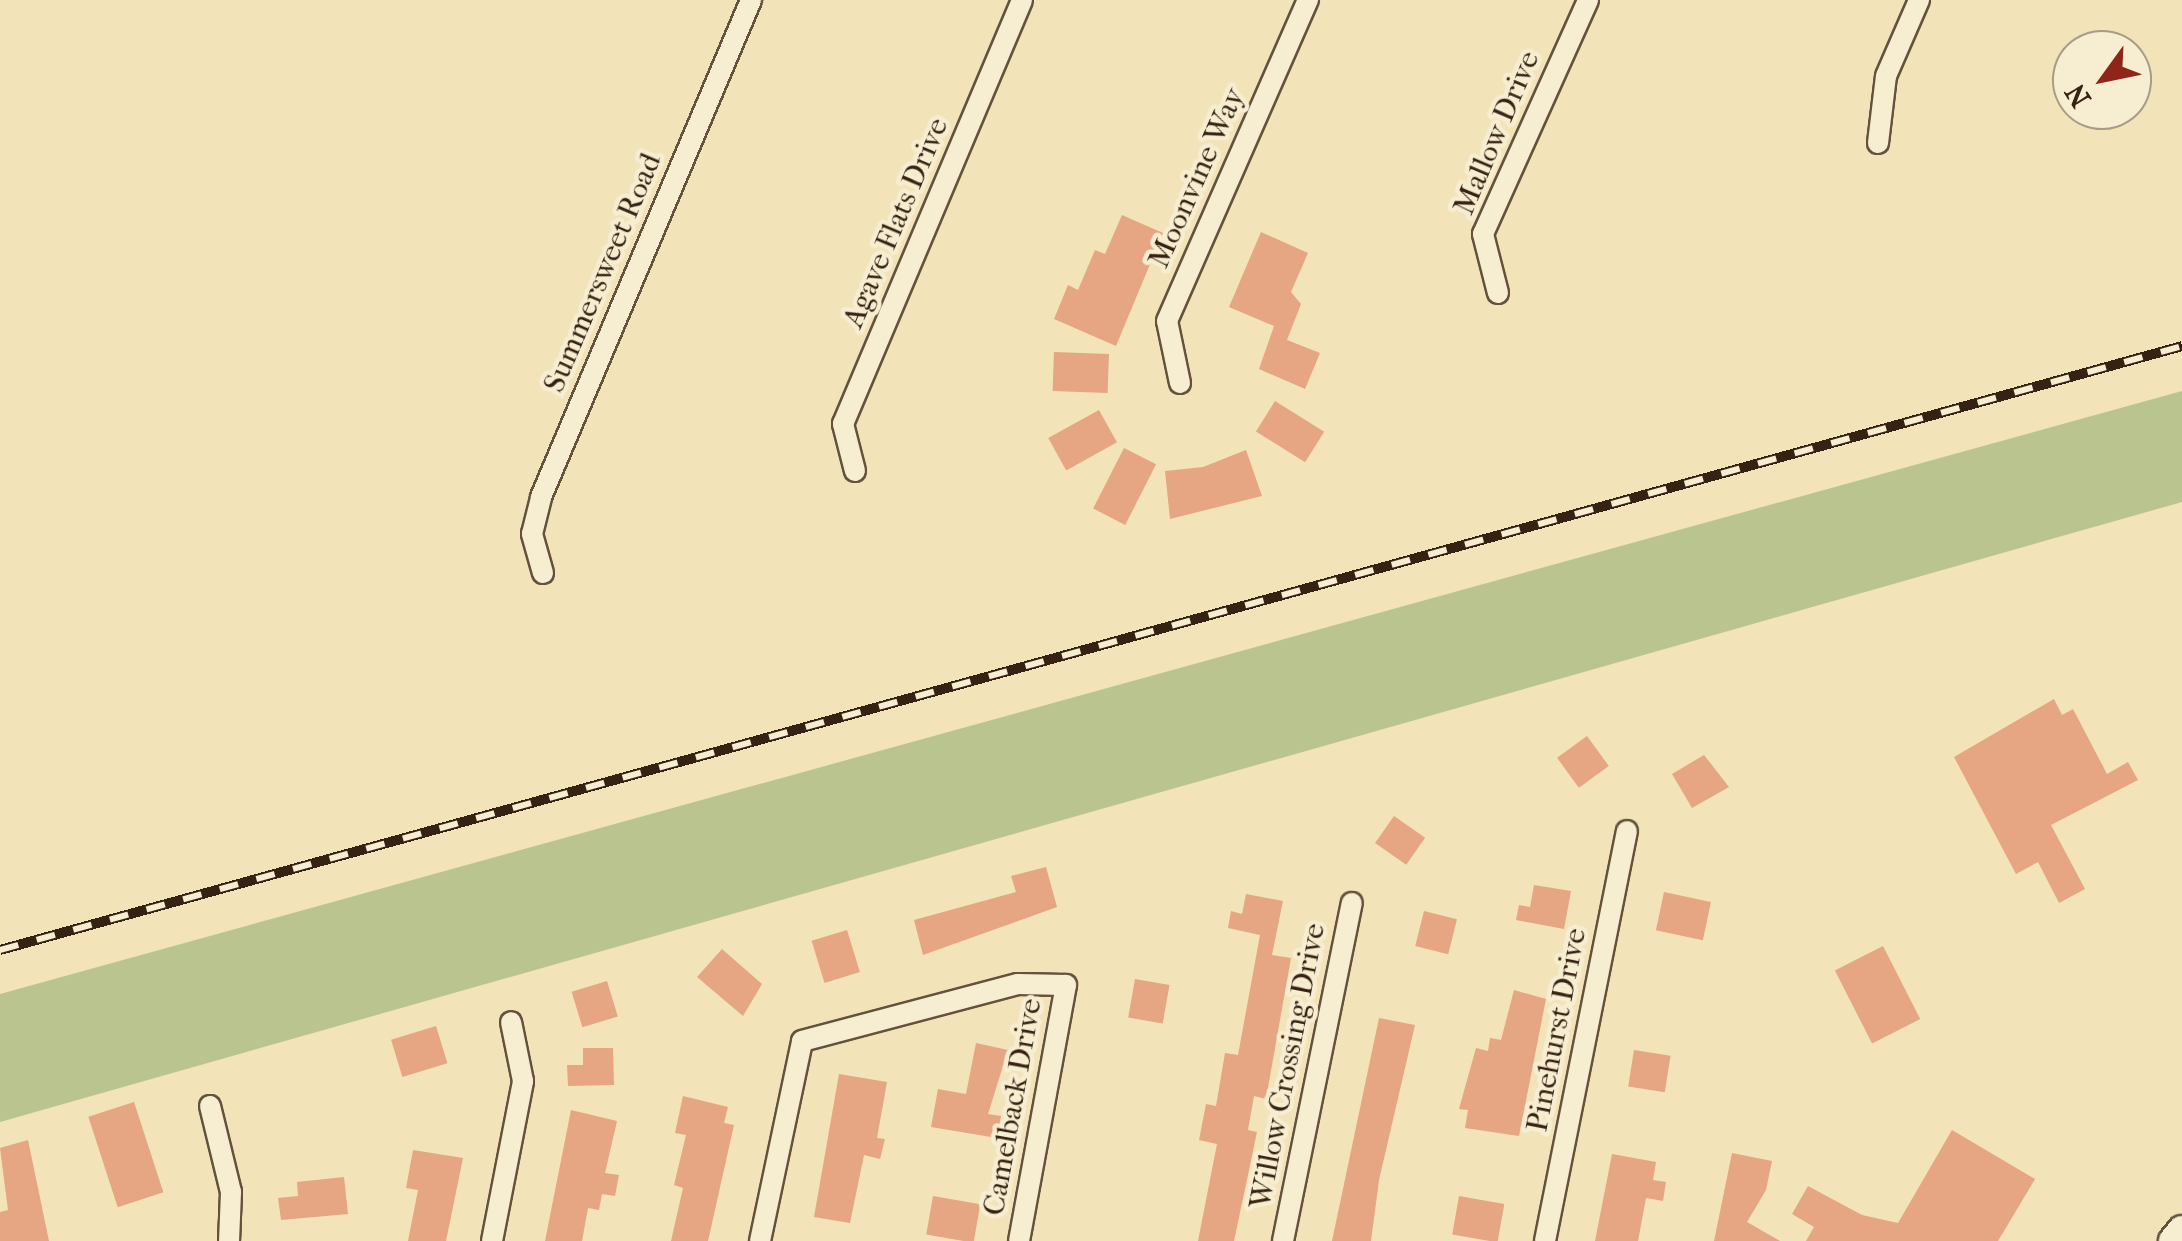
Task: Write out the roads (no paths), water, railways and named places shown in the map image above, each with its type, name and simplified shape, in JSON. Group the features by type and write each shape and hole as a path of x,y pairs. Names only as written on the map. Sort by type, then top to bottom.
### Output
{"main road":[{"path":"2173,1241 2182,1230"}],"street":[{"name":"Summersweet Road","path":"543,573 532,534 540,496 751,0"},
{"name":"Agave Flats Drive","path":"855,471 843,424 1022,0"},
{"name":"Moonvine Way","path":"1180,383 1167,321 1308,0"},
{"name":"Mallow Drive","path":"1498,292 1483,234 1588,0"},
{"path":"1878,143 1886,76 1919,0"},
{"name":"Pinehurst Drive","path":"1545,1241 1627,831"},
{"name":"Willow Crossing Drive","path":"1284,1241 1352,903"},
{"name":"Camelback Drive","path":"760,1241 802,1041 1018,984 1066,984 1018,1241"},
{"path":"492,1241 522,1082 511,1022"},
{"path":"210,1106 231,1192 228,1241"}],"railway":[{"path":"0,950 2182,346"}]}
